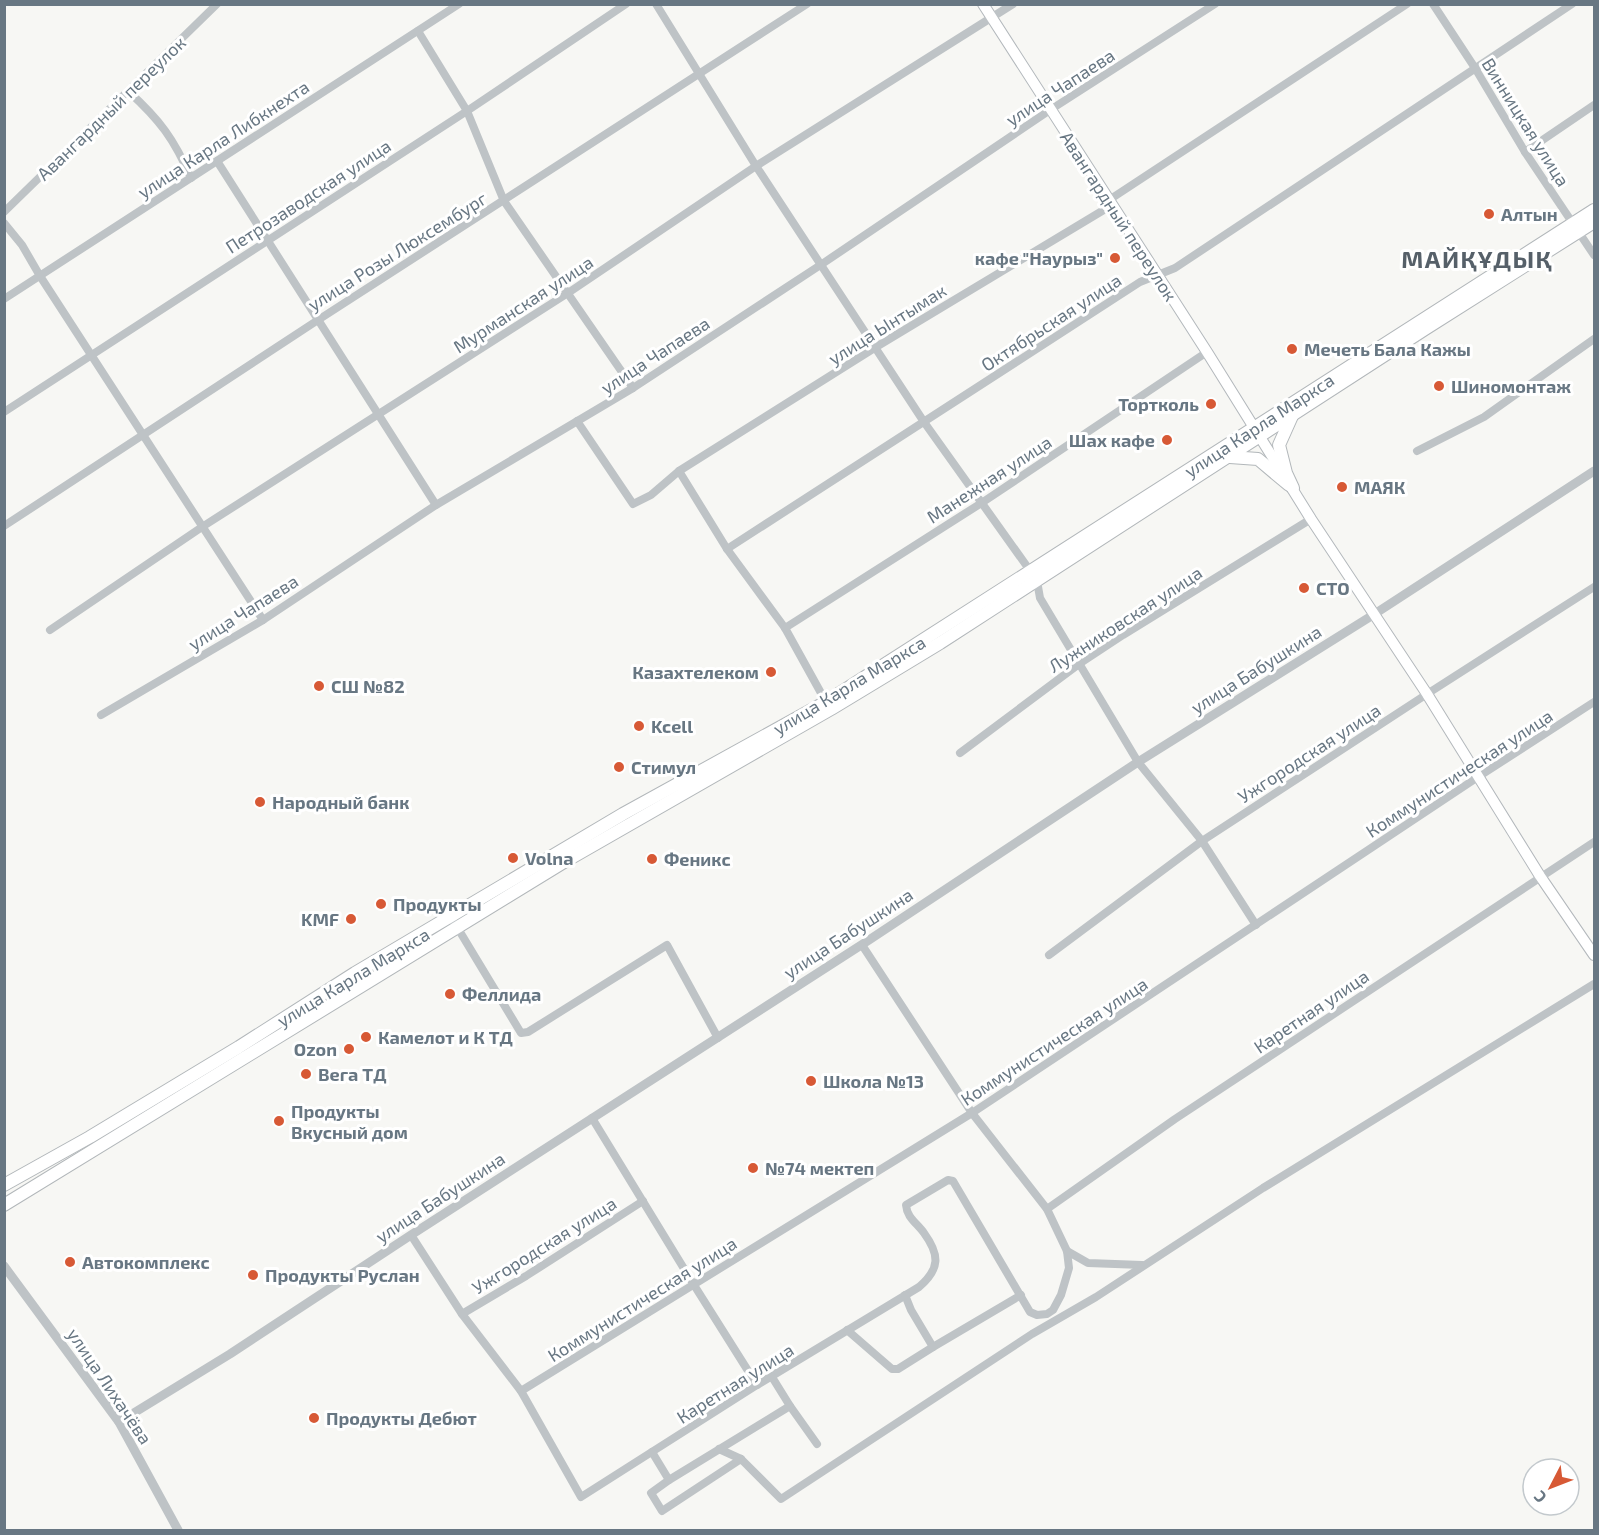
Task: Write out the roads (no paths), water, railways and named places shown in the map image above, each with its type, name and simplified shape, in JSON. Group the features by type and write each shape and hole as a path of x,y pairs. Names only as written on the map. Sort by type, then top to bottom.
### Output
{"main road":[{"name":"Авангардный переулок","path":"982,4 1207,352 1311,519 1427,694 1540,876 1594,955"},
{"name":"улица Карла Маркса","path":"93,1142 356,973 623,814 826,702 1228,457 1256,433 1294,414 1575,228 1594,210"},
{"name":"улица Карла Маркса","path":"93,1142 458,929 626,826 831,710 940,643 1034,577 1575,228 1594,222"},
{"path":"1293,488 1286,473 1279,445 1283,432 1294,414"},
{"path":"1228,457 1258,459 1293,488"},
{"path":"4,1185 93,1142"},
{"path":"4,1205 93,1142"}],"street":[{"name":"Авангардный переулок","path":"4,212 217,4"},
{"name":"улица Карла Либкнехта","path":"4,299 459,4"},
{"name":"Петрозаводская улица","path":"4,412 467,111 626,4"},
{"path":"656,4 756,166 924,422 1034,577 1040,598 1138,762 1202,841 1256,925"},
{"name":"улица Розы Люксембург","path":"4,526 142,434 807,4"},
{"name":"Мурманская улица","path":"51,630 202,527 568,293 756,166 1013,4"},
{"name":"улица Чапаева","path":"101,715 263,620 436,505 633,388 1050,110 1215,4"},
{"name":"улица Ынтымак","path":"577,421 633,504 651,495 679,471 1111,203 1407,4"},
{"name":"Винницкая улица","path":"1433,4 1475,68 1525,152 1594,255"},
{"name":"Октябрьская улица","path":"727,549 1140,282 1174,268 1572,4"},
{"path":"418,31 467,111 504,201 633,388"},
{"path":"128,91 164,126 190,178"},
{"path":"1525,152 1594,105"},
{"path":"217,161 436,505"},
{"path":"4,223 22,245 263,620"},
{"path":"1416,451 1484,417 1594,339"},
{"name":"Манежная улица","path":"785,628 982,502 1207,352"},
{"path":"679,471 727,549 785,628 826,702"},
{"name":"улица Бабушкина","path":"119,1422 230,1354 862,945 1138,762 1373,615 1594,471"},
{"name":"Лужниковская улица","path":"960,753 1079,664 1311,519"},
{"name":"Ужгородская улица","path":"1049,955 1202,841 1594,587"},
{"name":"Коммунистическая улица","path":"521,1391 972,1113 1594,702"},
{"name":"Каретная улица","path":"1047,1209 1175,1119 1594,842"},
{"path":"451,917 521,1033 525,1034 667,945 718,1038"},
{"path":"862,945 972,1113 1047,1209 1067,1251 1069,1268 1049,1318"},
{"path":"719,1449 741,1460 781,1499 828,1470 1049,1318 1096,1297 1263,1188 1594,984"},
{"path":"592,1118 757,1385"},
{"name":"Каретная улица","path":"521,1391 581,1497 757,1385 919,1287 932,1275 936,1259 924,1233 910,1218 906,1205 951,1179 1021,1295"},
{"name":"Ужгородская улица","path":"462,1314 643,1201"},
{"path":"411,1235 462,1314 521,1391"},
{"path":"1067,1251 1088,1263 1144,1265"},
{"name":"улица Лихачёва","path":"4,1266 119,1422 178,1530"},
{"path":"905,1295 911,1310 933,1347"},
{"path":"847,1330 892,1369 898,1369 1021,1295 1030,1312 1049,1318"},
{"path":"772,1377 817,1444"},
{"path":"741,1460 662,1511 651,1493 790,1406"},
{"path":"652,1452 669,1480"}],"place":[{"name":"Алтын","path":"1489,214"},
{"name":"кафе \"Наурыз\"","path":"1115,258"},
{"name":"Мечеть Бала Кажы","path":"1292,349"},
{"name":"Шиномонтаж","path":"1439,386"},
{"name":"Тортколь","path":"1211,404"},
{"name":"Шах кафе","path":"1167,440"},
{"name":"МАЯК","path":"1342,487"},
{"name":"СТО","path":"1304,588"},
{"name":"Казахтелеком","path":"771,672"},
{"name":"СШ №82","path":"319,686"},
{"name":"Kcell","path":"639,726"},
{"name":"Стимул","path":"619,767"},
{"name":"Народный банк","path":"260,802"},
{"name":"Volna","path":"513,858"},
{"name":"Феникс","path":"652,859"},
{"name":"Продукты","path":"381,904"},
{"name":"KMF","path":"351,919"},
{"name":"Феллида","path":"450,994"},
{"name":"Камелот и К ТД","path":"366,1037"},
{"name":"Ozon","path":"349,1049"},
{"name":"Вега ТД","path":"306,1074"},
{"name":"Школа №13","path":"811,1081"},
{"name":"Продукты Вкусный дом","path":"279,1121"},
{"name":"№74 мектеп","path":"753,1168"},
{"name":"Автокомплекс","path":"70,1262"},
{"name":"Продукты Руслан","path":"253,1275"},
{"name":"Продукты Дебют","path":"314,1418"}],"district":[{"name":"МАЙҚҰДЫҚ","path":"1477,258"}]}
